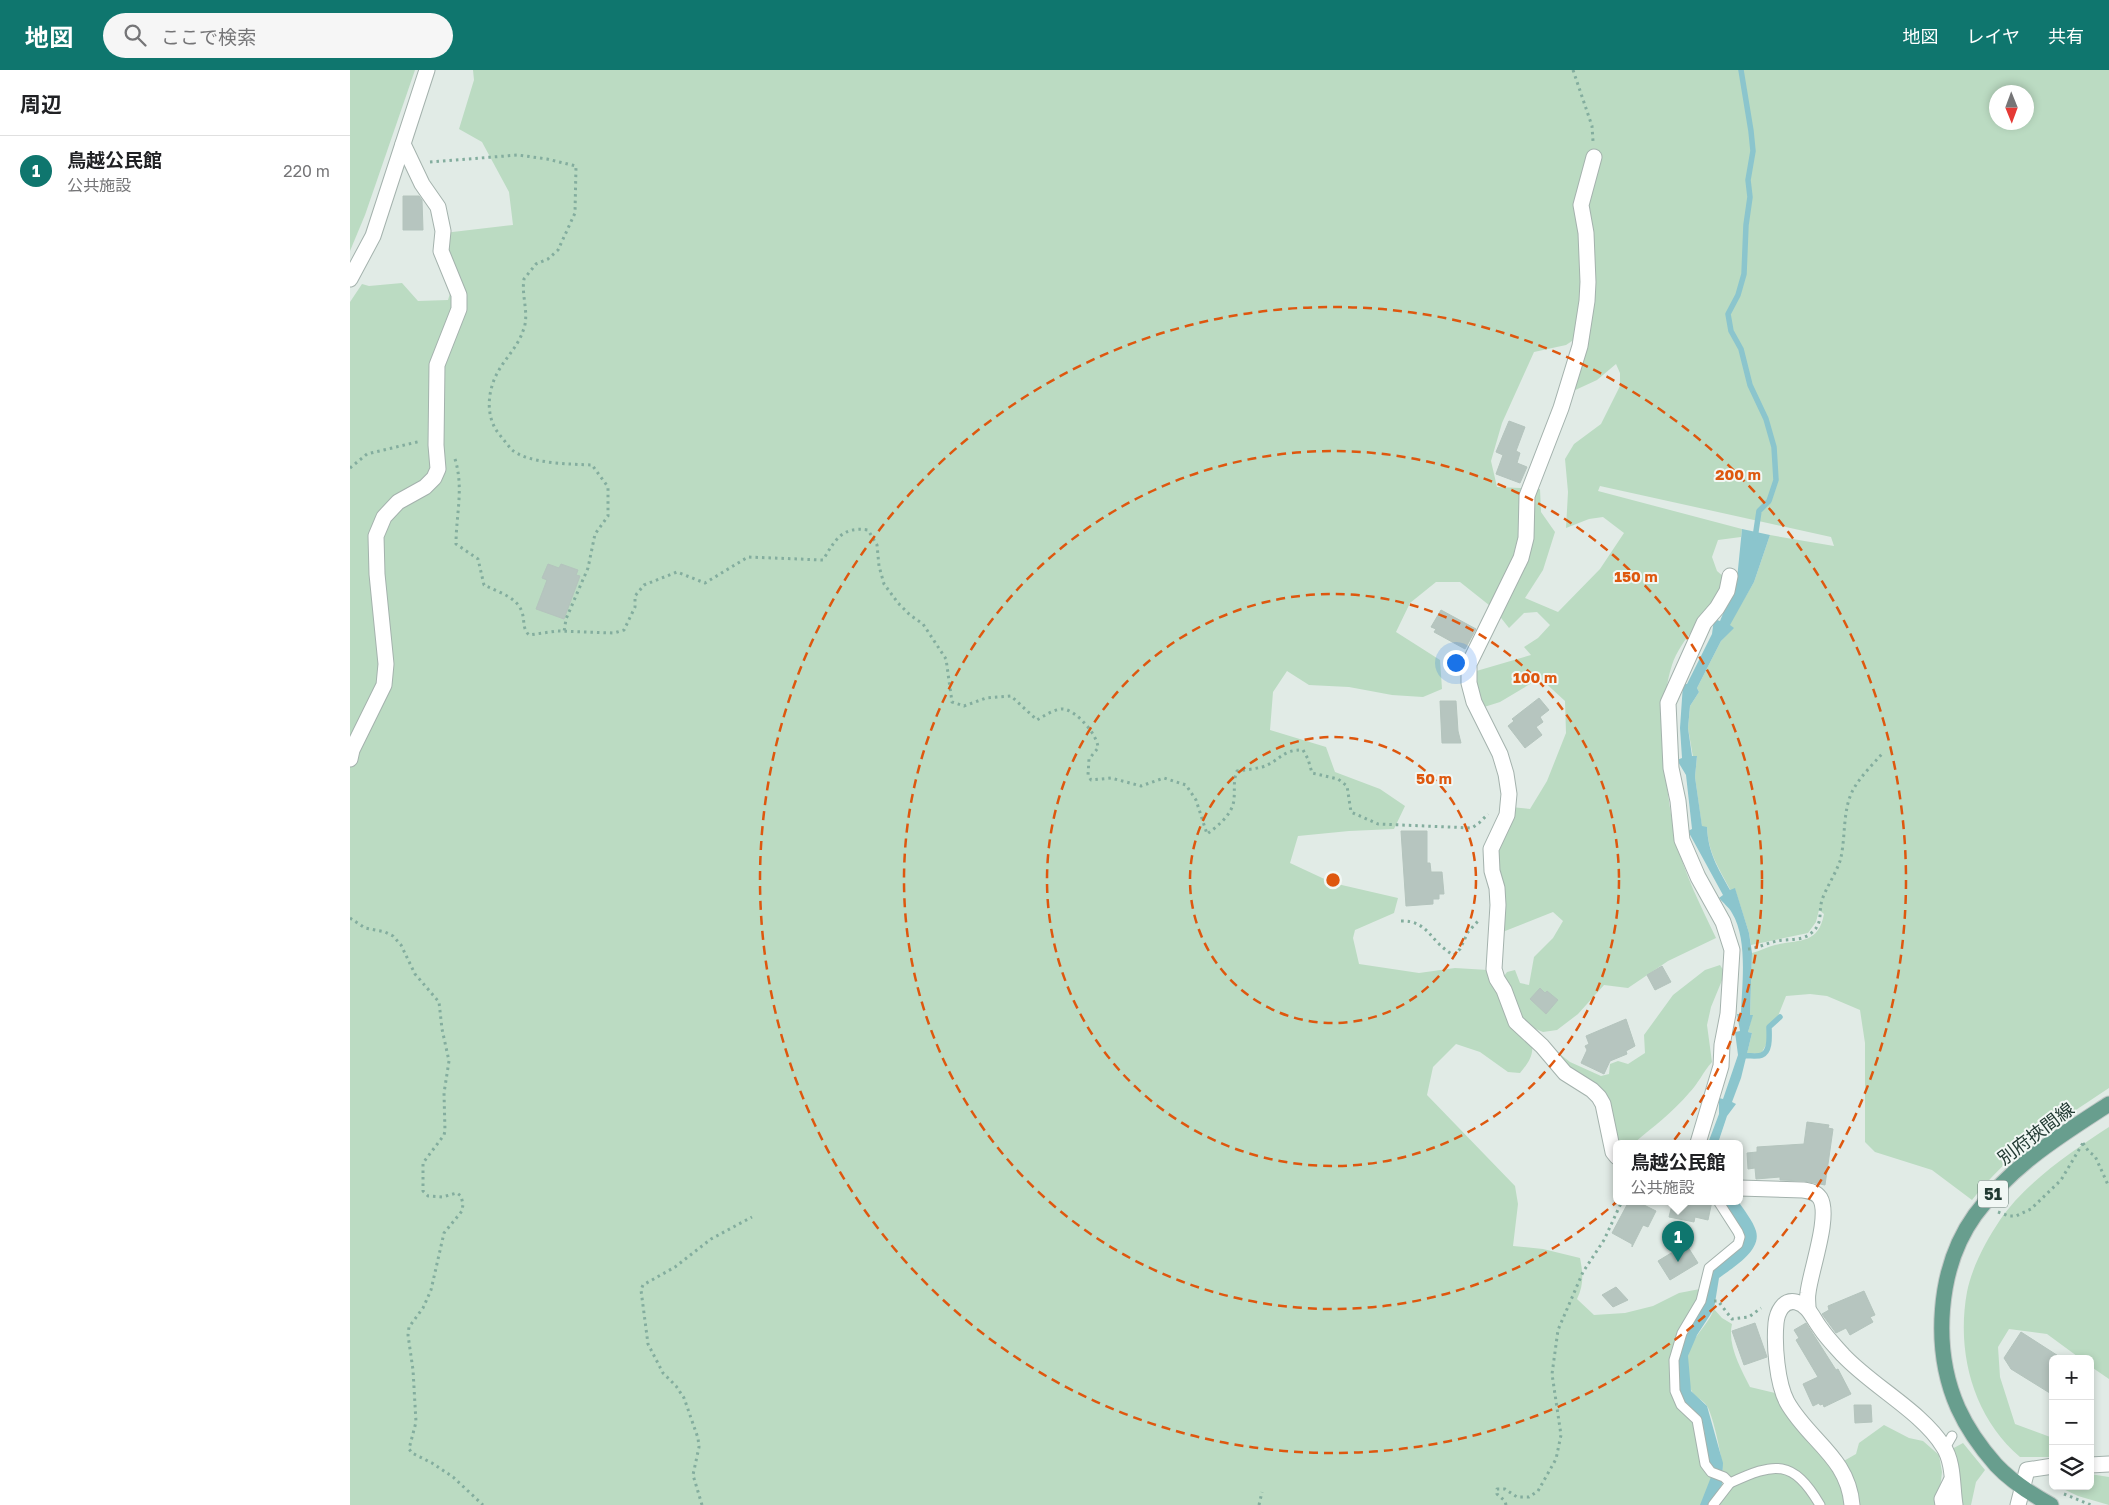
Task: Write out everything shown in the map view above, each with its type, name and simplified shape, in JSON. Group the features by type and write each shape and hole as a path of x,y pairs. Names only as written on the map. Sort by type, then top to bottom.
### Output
{"main road":[{"name":"別府挾間線","path":"2051,1505 2021,1488 1996,1465 1977,1441 1958,1409 1952,1394 1942,1329 1945,1293 1955,1255 1974,1217 2001,1184 2034,1154 2109,1104"}],"street":[{"path":"350,279 373,236 427,70"},
{"path":"350,759 352,750 384,685 386,664 377,574 376,536 384,517 398,502 425,487 434,478 438,469 437,365 459,309 459,295 441,251 443,231 438,207 422,184 403,144"},
{"path":"1594,157 1581,206 1586,233 1588,262 1587,301 1580,346 1561,408 1527,496 1526,538 1521,558 1470,664 1468,673 1474,702 1500,754 1509,794 1506,815 1491,849 1492,871 1497,888 1498,904 1494,959 1497,979 1504,990 1516,1022 1542,1046 1561,1069 1599,1097 1613,1152"},
{"path":"1699,1140 1704,1116 1721,1066 1722,1045 1728,1014 1732,950 1723,922 1698,877 1682,840 1678,801 1671,768 1668,703 1704,623 1717,608 1727,591 1730,576"},
{"path":"1743,1188 1803,1190 1813,1192 1820,1198 1822,1203 1822,1222 1808,1292 1808,1308"},
{"path":"1852,1505 1851,1490 1840,1465 1795,1415 1786,1400 1781,1386 1776,1337 1778,1315 1783,1305 1788,1302 1795,1301 1808,1308 1821,1329 1844,1356 1948,1442 1955,1505"},
{"path":"2094,1465 2109,1464"},
{"path":"2018,1505 2027,1470 2049,1467"},
{"path":"1943,1505 1942,1500 1951,1481"}],"lane":[{"path":"1721,1205 1740,1237 1738,1244 1709,1268 1701,1301 1682,1332 1674,1360 1674,1391 1681,1405 1697,1420 1705,1464 1711,1472 1727,1480 1768,1468 1786,1468 1807,1485 1820,1505"},
{"path":"1713,1505 1727,1480"}],"path":[{"path":"1573,70 1592,126 1594,157"},
{"path":"444,162 518,155 576,166 575,214 558,250 548,259 536,264 524,278 526,322 523,332 494,379 490,391 492,425 512,449 517,453 547,462 592,465 608,487 608,516 595,534 588,568 566,620 564,632"},
{"path":"350,468 367,454 437,442 455,458 460,473 456,544 478,559 484,585 516,601 522,613 525,631 529,635 564,632 614,633 624,630 635,607 635,596 644,585 677,572 705,583 748,557 823,560 843,532 859,529 868,530 877,545 879,566 884,584 898,603 923,624 946,658 952,702 964,706 986,698 1011,696 1037,720 1057,710 1064,709 1072,712 1094,733 1098,742 1098,748 1089,759 1088,776 1091,780 1111,778 1141,786 1164,778 1186,785 1196,800 1207,834 1221,824 1234,802 1234,778 1237,771 1263,767 1281,754 1292,750 1303,750 1312,773 1338,779 1347,786 1351,812 1378,824 1472,828 1480,823 1492,809"},
{"path":"1754,949 1775,941 1809,935 1820,922 1822,900 1840,860 1844,824 1852,791 1882,754"},
{"path":"350,918 365,928 385,932 393,936 401,945 415,974 439,1002 442,1029 449,1061 444,1093 446,1131 423,1163 423,1191 428,1196 434,1197 458,1193 463,1204 457,1218 444,1233 431,1290 423,1308 409,1327 408,1335 413,1370 416,1422 409,1449 412,1453 453,1477 482,1505"},
{"path":"1401,921 1412,921 1424,927 1438,945 1454,954 1460,949 1468,932 1479,920"},
{"path":"1998,1212 2009,1216 2016,1216 2032,1209 2061,1180 2082,1141 2089,1152 2095,1156 2109,1188"},
{"path":"1506,1505 1497,1494 1497,1489 1505,1489 1517,1497 1529,1496 1538,1491 1556,1459 1561,1435 1552,1374 1558,1330 1583,1272 1604,1240 1620,1205"},
{"path":"1994,1216 2002,1207"},
{"path":"702,1505 693,1475 699,1447 698,1438 684,1398 676,1386 663,1373 648,1344 641,1290 643,1285 675,1267 711,1239 752,1217"},
{"path":"1259,1505 1262,1492"}],"green space":[{"path":"350,70 415,70 365,215 350,251"},
{"path":"473,70 2109,70 2109,1088 2053,1125 2019,1151 1987,1182 1972,1200 1932,1170 1875,1152 1865,1142 1865,1043 1860,1010 1827,996 1810,994 1786,996 1778,1016 1769,1027 1768,1041 1761,1054 1747,1053 1752,1033 1748,1032 1752,1016 1750,1015 1752,953 1772,946 1807,939 1817,931 1824,914 1819,910 1816,922 1808,933 1751,945 1735,889 1731,891 1722,875 1709,845 1707,827 1702,827 1695,777 1697,756 1693,757 1688,728 1690,706 1699,692 1697,688 1721,641 1733,628 1729,625 1754,582 1770,535 1834,546 1831,537 1600,486 1598,491 1742,529 1741,537 1718,540 1712,557 1717,571 1724,577 1721,589 1707,613 1676,655 1667,684 1665,705 1664,752 1676,839 1688,877 1716,938 1668,961 1628,988 1604,985 1578,1014 1557,1030 1543,1032 1526,1025 1519,1019 1502,979 1507,972 1515,970 1520,983 1529,985 1534,957 1553,938 1563,921 1553,912 1500,933 1495,850 1511,807 1530,809 1547,781 1566,733 1565,701 1540,678 1500,702 1481,708 1473,672 1531,655 1524,647 1538,638 1550,625 1537,612 1524,613 1509,628 1494,609 1460,582 1436,582 1410,603 1396,632 1440,660 1442,689 1423,697 1392,695 1349,687 1309,685 1287,671 1273,692 1270,730 1326,747 1335,772 1380,789 1405,806 1394,829 1298,836 1290,863 1333,883 1398,898 1394,913 1355,930 1353,938 1359,964 1419,973 1455,968 1488,970 1532,1042 1531,1055 1520,1073 1508,1072 1480,1052 1456,1044 1433,1067 1427,1095 1515,1186 1518,1204 1513,1246 1543,1249 1580,1258 1582,1279 1577,1299 1594,1315 1625,1313 1653,1306 1679,1293 1700,1289 1699,1300 1678,1337 1704,1472 1727,1488 1772,1470 1793,1475 1817,1505 350,1505 350,302 362,284 369,286 402,283 418,301 448,300 453,284 444,233 513,225 509,192 482,142 459,129 474,80","holes":["1587,331 1571,392 1597,380 1616,364 1620,373 1620,386 1601,424 1574,444 1565,459 1568,492 1566,528 1589,519 1603,517 1624,533 1600,569 1558,612 1525,598 1543,570 1555,532 1541,512 1540,489 1497,487 1491,461 1502,423 1534,352 1566,345"]},
{"path":"1720,965 1725,973 1711,1007 1707,1025 1712,1062 1676,1107 1638,1140 1616,1140 1599,1105 1582,1083 1552,1052 1601,1076 1609,1074 1610,1064 1618,1061 1628,1064 1645,1053 1644,1035 1673,995 1705,970"},
{"path":"2109,1127 2109,1379 2094,1369 2094,1355 2076,1355 2047,1334 2009,1329 1998,1347 2000,1377 2015,1424 2049,1437 2049,1457 2020,1457 1990,1423 1972,1382 1964,1337 1967,1292 1976,1264 1985,1245 2010,1206 2050,1169"},
{"path":"1714,1309 1722,1318 1732,1324 1731,1340 1733,1348 1750,1387 1775,1393 1792,1420 1841,1479 1846,1505 1822,1505 1785,1466 1733,1479 1723,1473 1720,1449 1712,1419 1706,1404 1691,1390 1688,1370 1688,1356 1692,1343"},
{"path":"1884,1425 1909,1438 1923,1441 1939,1455 1942,1472 1938,1505 1857,1505 1842,1462 1856,1454 1859,1443"},
{"path":"1963,1443 1985,1470 1976,1482 1971,1505 1962,1505 1961,1485 1952,1449"},
{"path":"2094,1475 2109,1477 2109,1505 2078,1496 2065,1490 2094,1490"}],"water":[{"path":"1742,529 1770,535 1754,582 1730,625 1734,628 1721,641 1697,688 1699,692 1690,706 1688,728 1692,756 1697,756 1695,777 1702,826 1707,827 1709,845 1721,875 1730,890 1735,888 1749,933 1752,953 1750,1015 1753,1015 1748,1032 1752,1033 1741,1078 1732,1102 1736,1104 1727,1116 1719,1140 1709,1140 1719,1114 1719,1098 1723,1099 1738,1055 1735,1032 1740,1031 1737,1014 1741,1014 1742,948 1737,924 1731,911 1719,898 1723,895 1688,831 1692,829 1686,775 1677,760 1682,758 1680,728 1683,684 1687,684 1712,634 1714,619 1720,621 1737,579"},
{"path":"1726,1205 1741,1205 1753,1223 1757,1238 1755,1245 1745,1258 1719,1278 1714,1309 1697,1335 1688,1356 1691,1391 1707,1406 1723,1463 1722,1484 1710,1505 1700,1505 1711,1477 1704,1430 1700,1419 1681,1399 1677,1375 1677,1356 1711,1270 1744,1242 1743,1231"}],"building":[{"path":"403,196 419,196 422,200 423,230 403,230"},
{"path":"1509,421 1525,427 1516,451 1520,453 1517,463 1527,467 1520,483 1496,474 1503,455 1496,452"},
{"path":"548,564 559,568 561,564 578,570 576,575 580,576 564,619 536,609 547,580 542,578"},
{"path":"1441,610 1476,629 1465,649 1434,632 1436,629 1431,627"},
{"path":"1539,698 1549,710 1540,717 1543,722 1536,727 1542,735 1525,748 1508,726 1514,721 1512,719"},
{"path":"1440,701 1456,701 1458,731 1461,743 1442,743"},
{"path":"1401,831 1427,831 1427,863 1430,863 1431,872 1442,872 1444,894 1439,894 1439,899 1433,899 1433,904 1406,906"},
{"path":"1662,966 1671,982 1655,990 1647,975"},
{"path":"1540,988 1558,1000 1546,1014 1530,999"},
{"path":"1626,1019 1635,1046 1626,1051 1627,1054 1610,1061 1604,1074 1581,1063 1587,1050 1585,1046 1589,1044 1586,1036"},
{"path":"1807,1122 1829,1125 1828,1128 1833,1129 1825,1185 1804,1181 1780,1180 1780,1177 1756,1179 1755,1168 1748,1169 1747,1153 1757,1152 1757,1147 1804,1144"},
{"path":"1627,1205 1644,1205 1656,1211 1648,1227 1643,1225 1632,1247 1632,1244 1612,1233"},
{"path":"1672,1205 1711,1205 1708,1220 1695,1217 1694,1222 1669,1217"},
{"path":"1686,1244 1698,1263 1670,1280 1658,1261"},
{"path":"1616,1287 1628,1300 1613,1307 1602,1295"},
{"path":"1864,1291 1875,1315 1870,1317 1873,1322 1850,1335 1846,1328 1836,1333 1822,1314 1829,1310 1828,1306"},
{"path":"1755,1323 1767,1357 1744,1365 1732,1331"},
{"path":"1806,1323 1836,1370 1838,1369 1851,1394 1824,1407 1823,1404 1820,1405 1819,1403 1813,1406 1803,1384 1818,1377 1796,1340 1799,1338 1794,1330"},
{"path":"2021,1332 2057,1355 2049,1355 2049,1393 2011,1369 2004,1358"},
{"path":"1854,1405 1871,1405 1872,1422 1855,1423"}],"waterway":[{"path":"1741,70 1753,151 1748,180 1750,197 1746,225 1744,274 1738,295 1728,314 1731,331 1741,349 1750,385 1766,419 1774,447 1776,480 1769,501 1759,511 1755,538"},
{"path":"1742,1056 1760,1056 1765,1053 1769,1042 1769,1027 1780,1017"}],"place":[{"name":"鳥越公民館","path":"1678,1262"}]}
